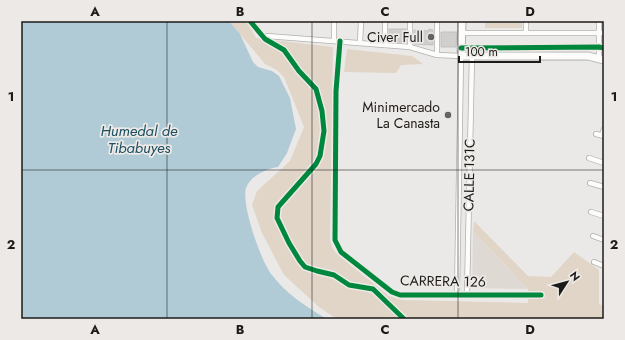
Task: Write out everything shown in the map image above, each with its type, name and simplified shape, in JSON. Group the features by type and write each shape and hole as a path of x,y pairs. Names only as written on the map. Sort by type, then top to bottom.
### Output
{"street":[{"path":"334,21 334,41"},
{"path":"360,43 361,21"},
{"path":"385,21 385,45"},
{"path":"410,21 410,47"},
{"path":"436,56 437,21"},
{"path":"461,56 462,21"},
{"path":"526,21 526,33"},
{"path":"267,36 410,47 436,56 588,56 601,59 602,33 599,21"},
{"path":"462,33 602,33"},
{"name":"CARRERA 126","path":"340,41 336,91 335,240 341,252 392,292 400,294 541,295"},
{"name":"CALLE 131C","path":"457,294 461,56"},
{"name":"CALLE 131C","path":"467,294 472,56"},
{"path":"596,134 603,136 604,129"},
{"path":"589,158 604,163"},
{"path":"590,183 604,187"},
{"path":"591,212 604,216"},
{"path":"593,236 604,240"},
{"path":"594,262 604,266"}],"shaded area":[{"path":"229,21 250,21 250,27 256,38 333,47 330,240 333,249 338,255 389,296 402,300 528,303 528,289 473,231 474,221 528,276 551,277 574,252 599,270 599,304 604,306 604,319 337,319 319,307 284,275 262,233 252,205 257,191 290,161 304,127 284,77 277,70 265,64"},
{"path":"485,21 522,21 522,28 485,28"},
{"path":"347,49 412,56 423,64 401,65 396,73 344,72"},
{"path":"473,231 528,289 472,288"}],"water":[{"name":"Humedal de Tibabuyes","path":"21,21 229,21 240,34 253,62 258,67 272,71 279,76 290,98 296,129 287,153 278,167 268,169 259,174 251,180 246,188 246,207 253,233 263,258 277,282 297,300 327,319 21,319"}],"building":[{"path":"389,29 406,29 406,42 389,42"},
{"path":"429,29 433,30 433,45 414,44 414,30 429,31"},
{"path":"441,32 457,32 456,47 441,47"}],"cycle path":[{"path":"250,21 265,39 284,50 299,71 316,89 322,111 324,131 320,156 316,164 278,207 277,218 289,243 305,267 334,275 349,285 373,289 404,319"},
{"path":"340,41 336,91 335,240 341,252 392,292 400,295 541,295"},
{"path":"461,48 604,48"}],"place":[{"name":"Civer Full","path":"431,37"},
{"name":"Minimercado La Canasta","path":"448,115"}]}
